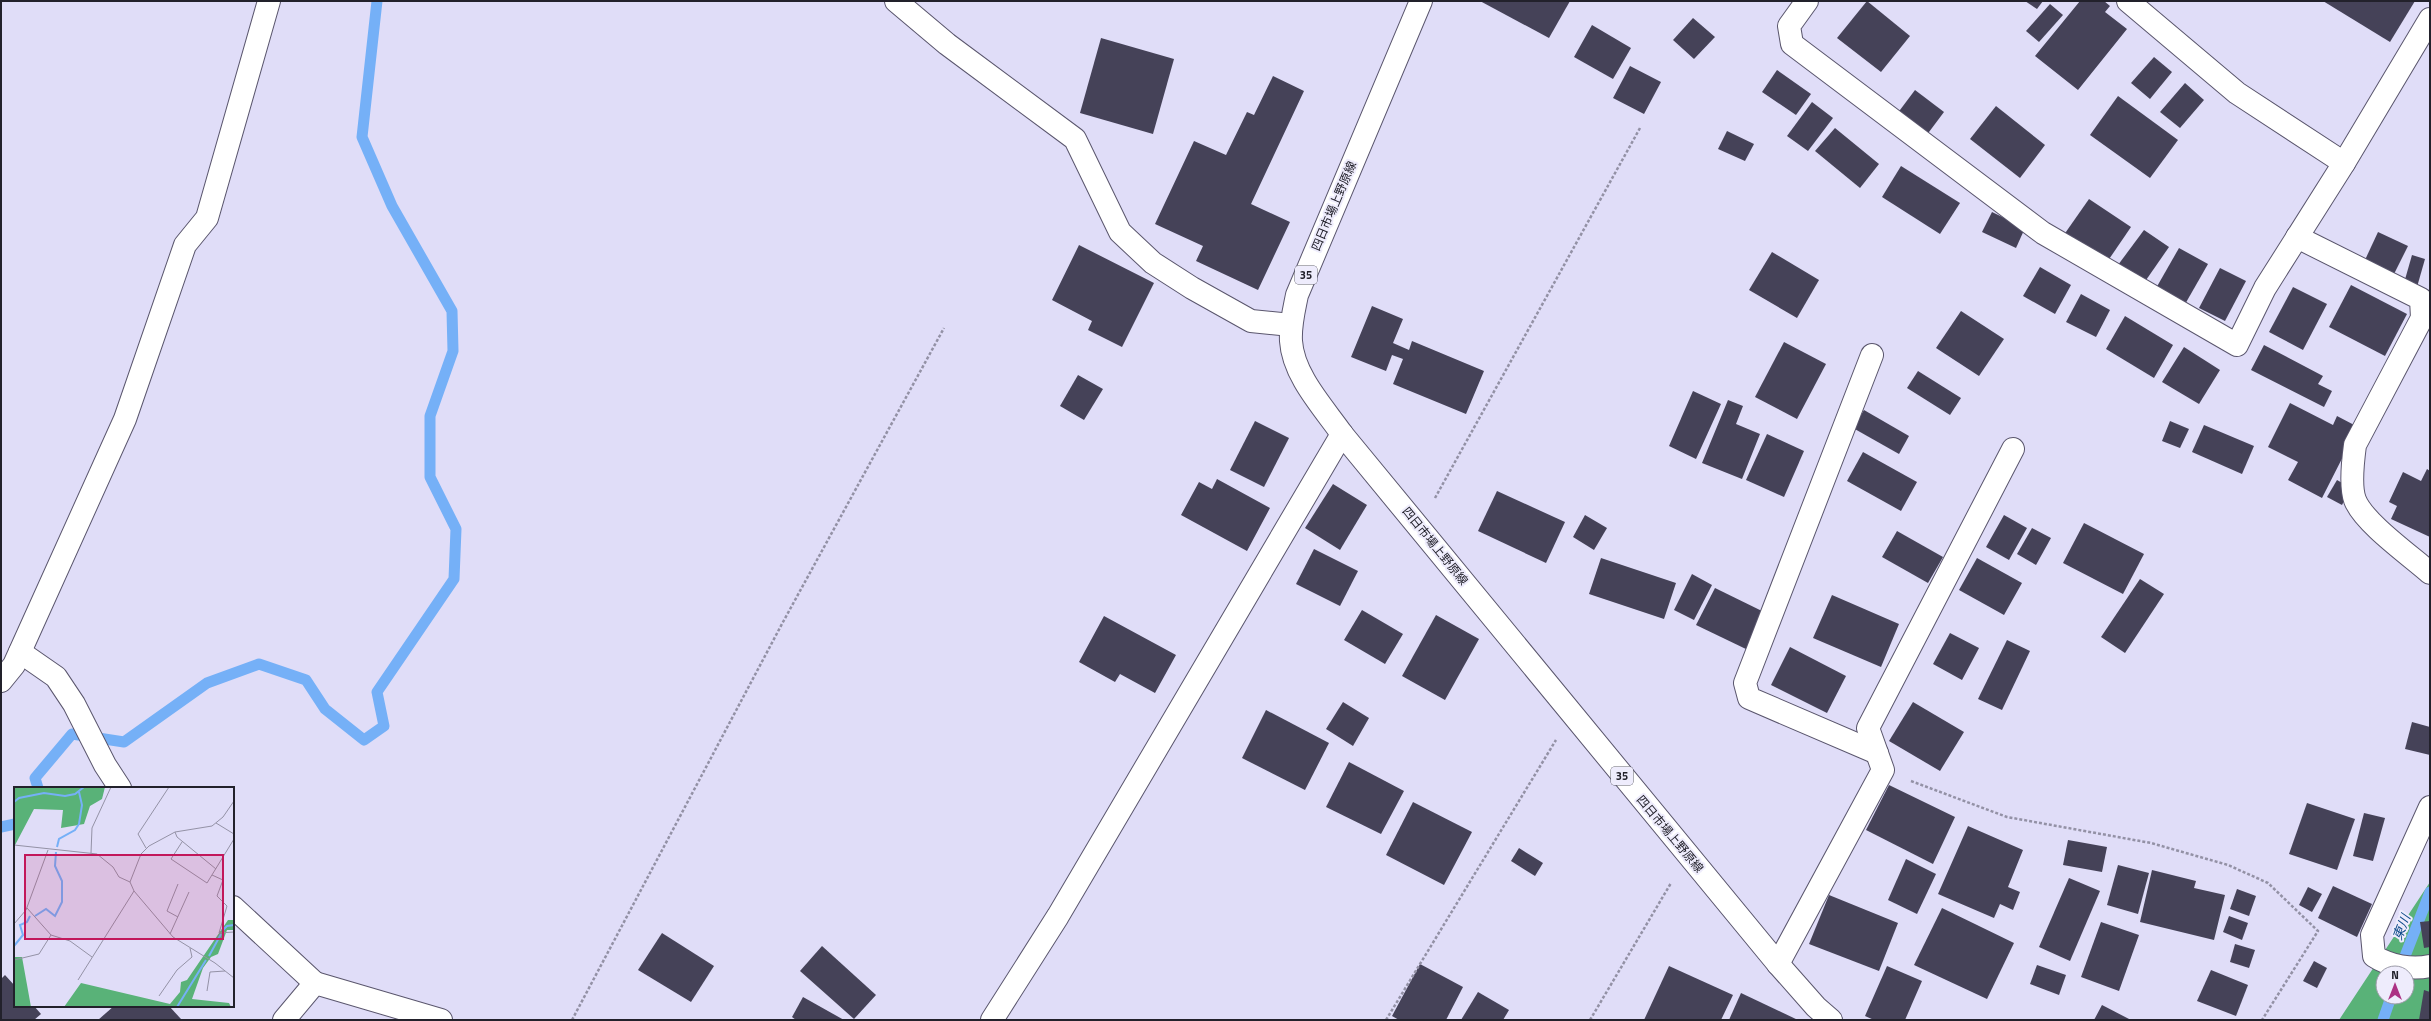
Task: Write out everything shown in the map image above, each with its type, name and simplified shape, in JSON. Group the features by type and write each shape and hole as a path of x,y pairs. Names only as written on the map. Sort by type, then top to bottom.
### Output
{"street":[{"path":"1,681 14,665 126,419 185,245 207,218 269,1"},
{"path":"896,1 947,44 1075,139 1120,232 1153,263 1192,288 1251,321 1291,325"},
{"name":"四日市場上野原線","path":"1421,1 1297,295 1291,325 1291,342 1303,379 1342,434 1571,714 1778,964 1816,1007 1831,1020"},
{"path":"1807,1 1789,26 1792,44 2043,233 2236,345 2265,288 2344,163 2430,19"},
{"path":"2128,1 2237,93 2344,163"},
{"path":"2297,237 2421,299 2422,318 2355,445 2352,466 2355,500 2370,522 2430,573"},
{"path":"1872,355 1745,683 1749,698 1880,762"},
{"path":"992,1020 1058,916 1342,434"},
{"path":"1778,964 1880,762 1868,728 2013,449"},
{"path":"20,652 56,677 74,704 119,787"},
{"path":"2430,807 2372,935 2374,956 2384,963 2419,968 2430,966"},
{"path":"234,908 315,983 441,1020"},
{"path":"284,1020 315,983"}],"path":[{"path":"1419,527 1640,128"},
{"path":"572,1020 783,622 944,328"},
{"path":"1386,1020 1571,714"},
{"path":"1880,762 2007,817 2152,843 2228,865 2268,883 2318,931 2262,1020"},
{"path":"1590,1020 1688,855"}],"green space":[{"path":"2430,882 2430,1020 2339,1020 2375,965 2375,1005 2415,1005 2415,965 2375,965"}],"building":[{"path":"1480,1 1570,1 1549,38"},
{"path":"1867,1 1910,36 1881,72 1837,38"},
{"path":"2025,1 2043,1 2037,9"},
{"path":"2080,1 2104,1 2110,6 2105,12 2127,29 2078,90 2035,56"},
{"path":"2323,1 2415,1 2390,42"},
{"path":"2050,4 2063,15 2039,42 2026,31"},
{"path":"1693,18 1715,37 1694,59 1673,40"},
{"path":"1592,25 1631,48 1613,79 1574,57"},
{"path":"1101,38 1174,59 1153,134 1080,113"},
{"path":"2154,57 2172,72 2150,99 2131,83"},
{"path":"1630,66 1661,82 1644,114 1613,98"},
{"path":"1777,70 1811,94 1796,115 1762,92"},
{"path":"1273,76 1304,91 1251,204 1290,222 1258,290 1196,261 1203,246 1155,224 1194,141 1226,155 1247,112 1254,115"},
{"path":"2185,83 2204,100 2180,128 2160,112"},
{"path":"1915,90 1944,112 1923,140 1894,118"},
{"path":"2118,96 2178,140 2150,178 2090,135"},
{"path":"1812,102 1833,118 1808,151 1787,136"},
{"path":"1996,106 2045,145 2020,178 1970,139"},
{"path":"1835,128 1879,164 1860,188 1815,151"},
{"path":"1727,131 1754,144 1745,161 1718,149"},
{"path":"1901,166 1960,203 1940,234 1882,197"},
{"path":"2089,199 2131,227 2103,268 2061,239"},
{"path":"1992,212 2025,228 2016,248 1982,232"},
{"path":"2144,230 2169,247 2144,283 2118,265"},
{"path":"2378,232 2408,246 2394,274 2365,260"},
{"path":"1079,245 1154,283 1122,347 1088,330 1092,321 1052,300"},
{"path":"2179,248 2208,264 2184,306 2155,290"},
{"path":"1772,252 1819,280 1797,318 1749,290"},
{"path":"2412,255 2425,259 2417,287 2404,283"},
{"path":"2040,267 2071,285 2055,314 2023,296"},
{"path":"2220,268 2246,281 2225,321 2199,308"},
{"path":"2351,285 2407,314 2385,356 2329,327"},
{"path":"2293,287 2327,304 2303,350 2269,332"},
{"path":"2081,294 2110,310 2096,337 2066,322"},
{"path":"1372,306 1403,319 1393,343 1409,350 1412,341 1484,371 1466,414 1393,384 1403,359 1392,355 1386,371 1351,357"},
{"path":"1961,311 2004,339 1979,376 1936,348"},
{"path":"2125,316 2173,345 2154,378 2106,349"},
{"path":"1784,342 1826,364 1797,419 1755,397"},
{"path":"2264,345 2323,376 2318,384 2332,391 2324,407 2251,370"},
{"path":"2184,347 2220,370 2199,404 2162,382"},
{"path":"1918,371 1961,398 1950,415 1907,388"},
{"path":"1078,375 1103,389 1084,420 1060,406"},
{"path":"1693,391 1721,404 1696,459 1669,446"},
{"path":"1728,400 1743,406 1736,424 1760,434 1742,479 1702,463"},
{"path":"2290,403 2333,425 2337,416 2358,427 2322,498 2288,480 2298,462 2268,447"},
{"path":"1864,410 1909,436 1899,454 1853,428"},
{"path":"1255,421 1289,438 1264,487 1230,470"},
{"path":"2170,421 2189,429 2180,448 2162,441"},
{"path":"2204,425 2254,446 2242,474 2192,452"},
{"path":"1767,434 1804,451 1784,497 1746,480"},
{"path":"1863,452 1917,482 1901,511 1847,481"},
{"path":"2427,469 2430,471 2430,537 2391,519 2397,506 2389,502 2403,472 2421,481"},
{"path":"1217,479 1270,508 1247,551 1181,515 1199,482 1212,489"},
{"path":"2337,480 2351,488 2342,505 2327,497"},
{"path":"1333,484 1367,505 1340,550 1305,528"},
{"path":"1497,491 1565,522 1546,563 1478,531"},
{"path":"1585,515 1607,528 1594,550 1573,537"},
{"path":"2004,515 2027,528 2009,560 1986,547"},
{"path":"2084,523 2144,554 2123,594 2063,563"},
{"path":"2032,528 2051,538 2036,565 2017,554"},
{"path":"1897,531 1943,557 1928,583 1882,557"},
{"path":"1314,549 1358,571 1340,606 1296,584"},
{"path":"1601,558 1676,583 1664,619 1589,594"},
{"path":"1977,558 2022,583 2004,615 1959,590"},
{"path":"1692,574 1712,585 1694,620 1674,610"},
{"path":"2140,579 2164,594 2125,653 2101,637"},
{"path":"1715,588 1766,613 1748,650 1696,625"},
{"path":"1832,595 1899,624 1881,667 1813,638"},
{"path":"1362,610 1403,634 1385,664 1344,640"},
{"path":"1436,615 1479,639 1445,700 1402,676"},
{"path":"1104,616 1176,655 1155,693 1120,674 1115,682 1079,662"},
{"path":"1950,633 1979,648 1962,680 1933,664"},
{"path":"2007,640 2030,651 2002,710 1978,699"},
{"path":"1790,647 1846,676 1827,713 1771,685"},
{"path":"1343,702 1369,718 1353,746 1326,729"},
{"path":"1913,702 1964,732 1940,771 1889,741"},
{"path":"1266,710 1329,743 1305,790 1242,758"},
{"path":"2412,722 2430,727 2430,755 2405,749"},
{"path":"1349,762 1404,791 1381,834 1326,807"},
{"path":"1889,785 1955,817 1933,864 1866,830"},
{"path":"1413,802 1472,832 1444,885 1386,855"},
{"path":"2307,803 2355,819 2337,870 2289,854"},
{"path":"2364,813 2385,818 2373,861 2353,856"},
{"path":"1968,826 2023,850 2008,887 2020,892 2013,910 2000,904 1994,918 1938,894"},
{"path":"2068,840 2107,847 2102,872 2063,865"},
{"path":"1519,848 1543,863 1535,876 1511,861"},
{"path":"1906,859 1936,874 1917,914 1888,900"},
{"path":"2118,865 2149,873 2138,914 2107,905"},
{"path":"2152,870 2196,881 2194,888 2225,895 2214,940 2140,922"},
{"path":"2069,878 2100,891 2070,961 2039,947"},
{"path":"2333,886 2372,904 2357,937 2318,918"},
{"path":"2308,887 2322,894 2312,912 2299,905"},
{"path":"2237,889 2256,896 2249,916 2230,909"},
{"path":"1829,895 1898,923 1879,971 1809,944"},
{"path":"1942,908 2014,943 1987,999 1914,965"},
{"path":"2229,916 2248,923 2242,940 2223,932"},
{"path":"2430,921 2430,947 2424,948 2420,922"},
{"path":"2101,922 2139,935 2119,991 2081,977"},
{"path":"662,933 714,966 691,1002 638,970"},
{"path":"2235,944 2255,950 2249,968 2230,962"},
{"path":"822,946 876,995 854,1019 800,971"},
{"path":"2314,961 2327,968 2317,988 2303,981"},
{"path":"1420,964 1463,987 1446,1020 1399,1020 1392,1016"},
{"path":"2037,965 2066,975 2059,995 2030,984"},
{"path":"1669,966 1733,995 1721,1020 1644,1020"},
{"path":"1887,966 1922,981 1905,1020 1874,1020 1865,1016"},
{"path":"2211,970 2248,985 2236,1016 2197,1001"},
{"path":"5,975 14,985 14,1007 35,1007 41,1014 34,1020 1,1020 1,979"},
{"path":"2424,990 2430,992 2430,1020 2419,1020"},
{"path":"1478,992 1509,1010 1503,1020 1461,1020"},
{"path":"1741,993 1798,1020 1729,1020"},
{"path":"803,997 844,1020 796,1020 792,1017"},
{"path":"2102,1005 2131,1020 2094,1020"},
{"path":"113,1007 170,1007 181,1019 98,1020"}],"waterway":[{"path":"38,787 35,778 72,734 124,742 207,683 259,664 306,680 325,709 364,740 384,726 377,692 454,579 456,529 430,477 430,416 453,351 452,311 392,206 362,137 377,1"},
{"path":"1,827 14,824"},
{"name":"東川","path":"2402,965 2430,892"},
{"name":"東川","path":"2383,1020 2388,1005"}]}
